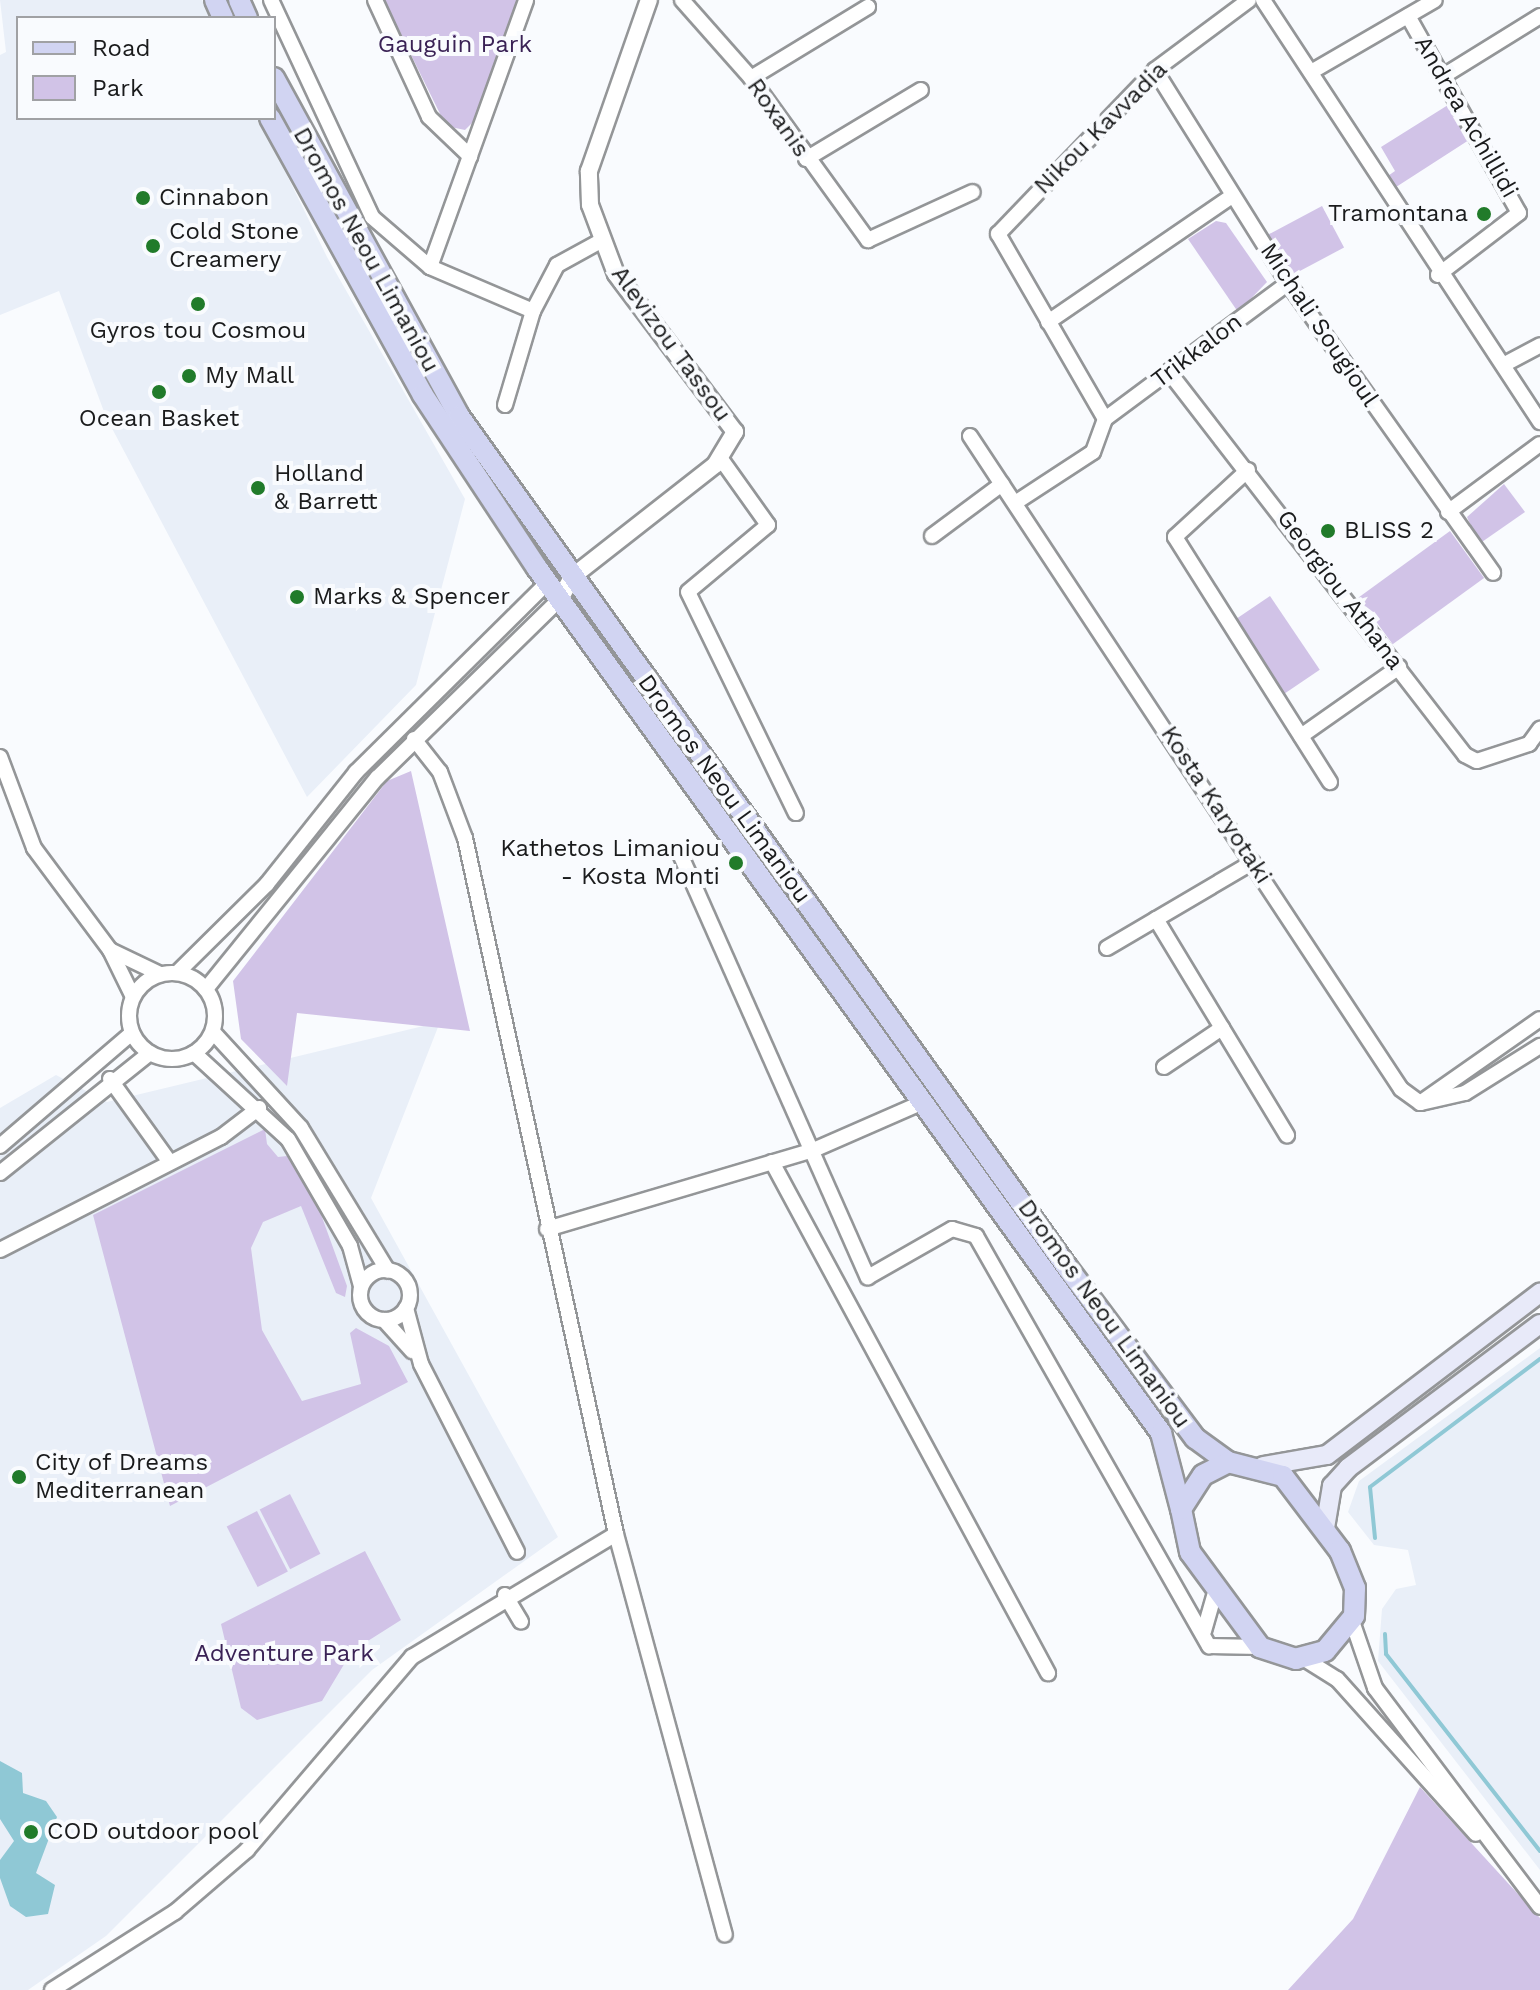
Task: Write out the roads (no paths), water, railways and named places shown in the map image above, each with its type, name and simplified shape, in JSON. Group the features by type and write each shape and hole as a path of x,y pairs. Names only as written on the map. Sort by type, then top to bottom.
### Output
{"main road":[{"name":"Dromos Neou Limaniou","path":"276,82 326,185 459,416 1076,1279 1195,1438 1228,1462"},
{"name":"Dromos Neou Limaniou","path":"271,120 423,395 554,591 1161,1433 1181,1509"},
{"path":"1263,1466 1296,1488 1325,1528 1355,1588 1353,1624 1333,1646 1303,1658 1260,1647 1214,1595 1185,1542 1181,1509 1203,1475 1228,1462 1263,1466 1327,1455 1540,1293"},
{"path":"1325,1528 1332,1486 1348,1468 1540,1324"}],"street":[{"path":"271,0 372,217 430,267 533,311"},
{"path":"375,0 429,117 470,156"},
{"path":"430,267 526,0"},
{"name":"Alevizou Tassou","path":"572,577 721,459 735,432 727,416 616,274 599,242 589,171 649,0"},
{"name":"Roxanis","path":"682,0 751,78 806,159 868,240 973,192"},
{"name":"Nikou Kavvadia","path":"1048,322 998,234 1155,70 1249,0"},
{"path":"1263,0 1438,275 1505,364 1540,422"},
{"name":"Andrea Achillidi","path":"1311,72 1435,0"},
{"path":"751,78 868,7"},
{"name":"Andrea Achillidi","path":"1408,16 1445,75 1519,213 1438,275"},
{"path":"1445,75 1540,16"},
{"name":"Michali Sougioul","path":"1155,70 1288,283 1493,573"},
{"path":"806,159 921,90"},
{"path":"1015,503 1093,452 1105,419 1048,322 1232,196"},
{"path":"505,405 533,311 557,265 599,242"},
{"name":"Trikkalon","path":"1105,419 1288,283"},
{"path":"1505,364 1540,345"},
{"name":"Georgiou Athana","path":"1169,372 1248,470 1465,755 1477,761 1535,748"},
{"name":"Kosta Karyotaki","path":"970,436 1401,1089 1420,1103"},
{"path":"1448,512 1540,444"},
{"path":"721,459 768,525 688,592 796,813"},
{"path":"1248,470 1175,537 1330,782"},
{"path":"932,536 1002,484"},
{"path":"177,973 267,884 356,772 572,577"},
{"path":"206,989 414,739 554,591"},
{"path":"1301,736 1399,667"},
{"path":"1535,748 1540,729"},
{"path":"414,739 440,772 465,838 547,1229 616,1534 725,1934"},
{"path":"0,757 34,848 110,950 133,997 132,1033 150,1053 167,1059 194,1053 213,1032 215,1006 206,989 177,973 160,974 110,950"},
{"path":"681,856 868,1277 952,1229 976,1236 1204,1631 1209,1646 1260,1647"},
{"path":"1107,948 1253,862"},
{"path":"1156,919 1287,1135"},
{"path":"133,997 160,974"},
{"path":"1420,1103 1540,1019"},
{"path":"1164,1067 1222,1028"},
{"path":"213,1032 301,1128 388,1271 407,1284 406,1308 421,1364 517,1552"},
{"path":"0,1146 132,1033"},
{"path":"1420,1103 1465,1093 1540,1046"},
{"path":"0,1173 110,1079 150,1053"},
{"path":"194,1053 259,1108 322,1191 361,1286 365,1310 384,1320 421,1364"},
{"path":"110,1079 169,1161"},
{"path":"547,1229 811,1151 923,1102"},
{"path":"0,1250 169,1161 259,1108"},
{"path":"772,1162 1048,1673"},
{"path":"361,1286 388,1271"},
{"path":"384,1320 406,1308"},
{"path":"52,1990 175,1912 247,1850 379,1688 412,1657 505,1595 616,1534"},
{"path":"505,1595 521,1622"},
{"path":"1204,1631 1214,1595"},
{"path":"1353,1624 1375,1688 1540,1907"},
{"path":"1303,1658 1337,1679 1410,1767 1507,1866"}],"water":[{"name":"COD outdoor pool","path":"0,1761 22,1773 23,1793 46,1801 57,1817 36,1873 55,1885 48,1914 26,1917 10,1906 0,1878 0,1860 14,1841 0,1819"}],"waterway":[{"path":"1375,1538 1370,1487 1540,1359"},
{"path":"1385,1634 1386,1654 1540,1851"}],"place":[{"name":"Cinnabon","path":"143,198"},
{"name":"Tramontana","path":"1484,214"},
{"name":"Cold Stone Creamery","path":"153,246"},
{"name":"Gyros tou Cosmou","path":"198,304"},
{"name":"My Mall","path":"189,376"},
{"name":"Ocean Basket","path":"159,392"},
{"name":"Holland & Barrett","path":"258,488"},
{"name":"BLISS 2","path":"1328,531"},
{"name":"Marks & Spencer","path":"297,597"},
{"name":"Kathetos Limaniou - Kosta Monti","path":"736,863"},
{"name":"City of Dreams Mediterranean","path":"19,1477"},
{"name":"COD outdoor pool","path":"31,1832"}],"park label":[{"name":"Gauguin Park","path":"455,45"},
{"name":"Adventure Park","path":"284,1654"}]}
